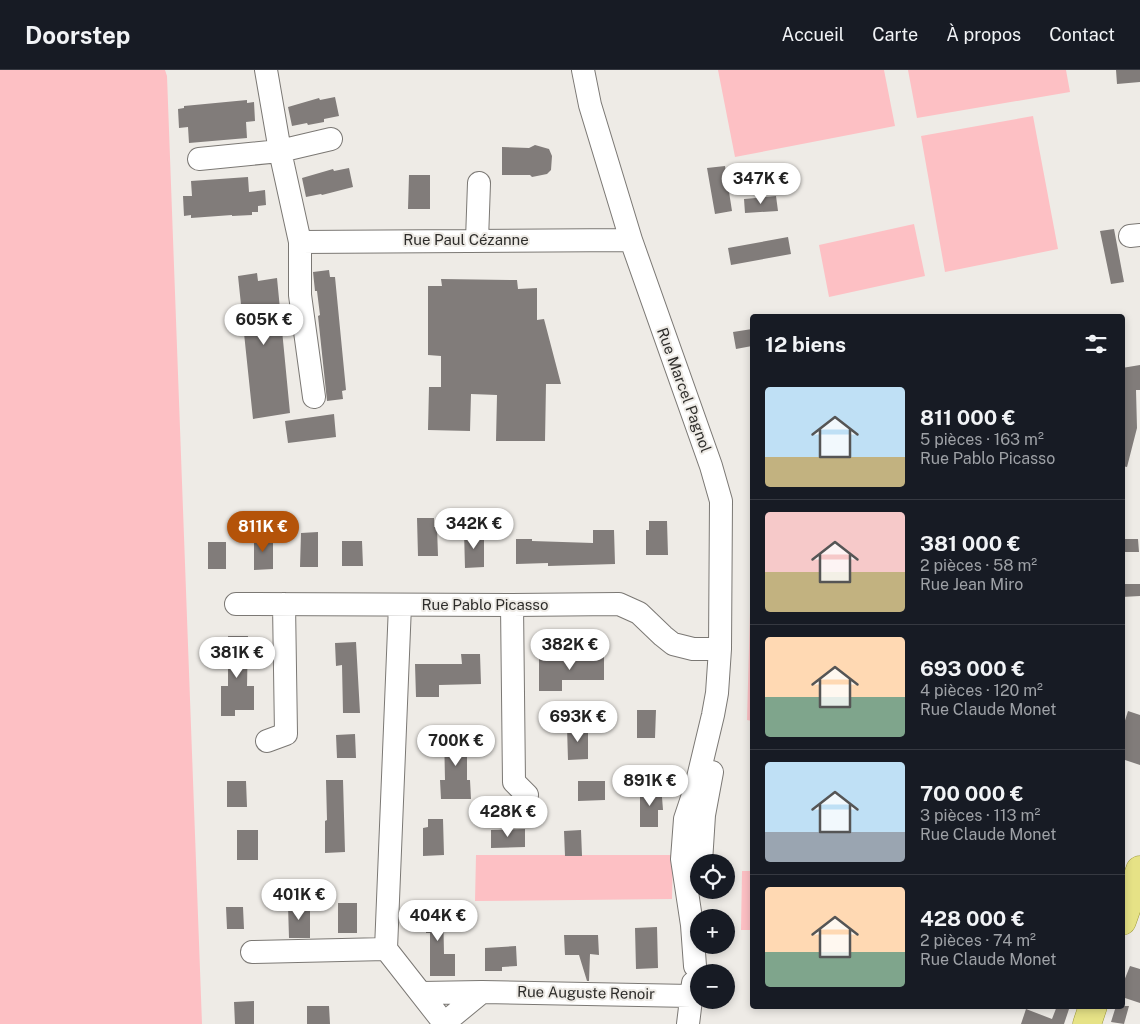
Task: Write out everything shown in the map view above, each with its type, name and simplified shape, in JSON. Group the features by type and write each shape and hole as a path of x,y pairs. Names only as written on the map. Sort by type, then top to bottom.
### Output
{"main road":[{"path":"1125,912 1140,870"},
{"path":"1087,1024 1092,1009"}],"street":[{"path":"266,70 280,151 300,242 300,295 314,397"},
{"name":"Rue Marcel Pagnol","path":"583,70 590,105 631,240 711,466 721,501 720,649 717,693 696,786 685,819 682,859 697,956"},
{"path":"199,159 280,151 331,138"},
{"path":"477,240 478,183"},
{"name":"Rue Paul Cézanne","path":"300,242 631,240"},
{"name":"Rue Pablo Picasso","path":"236,604 512,606 619,604 638,612 673,644 693,649 720,649"},
{"path":"266,741 286,734 284,604"},
{"path":"400,605 386,950 444,1023 482,992"},
{"path":"512,606 514,782 527,795"},
{"name":"Rue Marcel Pagnol","path":"702,854 704,815 718,741 712,719"},
{"path":"252,952 386,950"},
{"name":"Rue Auguste Renoir","path":"421,993 482,992 690,996"},
{"name":"Rue Marcel Pagnol","path":"688,1024 690,1005"}],"shaded area":[{"path":"0,70 165,70 167,76 202,1024 0,1024"},
{"path":"718,70 884,70 895,126 735,157"},
{"path":"908,70 1066,70 1070,92 917,118"},
{"path":"1033,116 1058,249 945,272 921,136"},
{"path":"914,224 925,276 829,297 819,245"},
{"path":"750,612 750,721 747,720"},
{"path":"476,855 673,855 672,899 475,901"},
{"path":"742,871 750,871 750,930 741,930"}],"building":[{"path":"1116,70 1140,70 1140,82 1117,84"},
{"path":"335,97 339,116 324,119 324,122 292,126 288,107 319,98 320,100"},
{"path":"247,100 247,103 254,102 255,121 246,122 247,138 189,143 188,127 179,128 178,109 184,108 184,106"},
{"path":"535,145 549,149 552,156 551,170 547,174 532,177 530,175 502,175 502,147 529,148"},
{"path":"725,166 732,211 715,214 707,168"},
{"path":"349,168 353,187 306,197 302,178 333,169 334,171"},
{"path":"409,175 430,175 430,209 408,209"},
{"path":"248,177 249,192 265,190 266,205 258,206 258,212 252,212 252,215 191,218 191,215 184,216 183,196 192,196 191,181"},
{"path":"776,196 778,211 745,213 744,199"},
{"path":"1114,229 1124,282 1111,284 1100,231"},
{"path":"788,237 791,254 731,265 728,248"},
{"path":"329,270 330,277 335,277 346,390 342,391 343,399 327,401 318,316 320,315 313,272"},
{"path":"257,273 258,281 277,278 290,413 253,419 238,276"},
{"path":"441,279 517,280 518,289 537,288 537,320 544,319 561,384 546,384 545,441 496,441 497,395 471,394 470,431 428,430 429,387 441,387 441,356 428,355 428,286 442,286"},
{"path":"750,329 750,346 736,349 733,332"},
{"path":"1140,365 1140,390 1136,390 1137,428 1127,467 1125,467 1125,368"},
{"path":"334,414 336,437 288,443 285,421"},
{"path":"417,518 434,518 434,527 437,527 438,556 418,556"},
{"path":"649,521 667,521 668,555 646,555 646,530 649,530"},
{"path":"593,530 614,530 615,564 548,566 548,563 516,564 516,539 593,543"},
{"path":"464,531 479,531 479,539 484,539 484,567 465,568"},
{"path":"318,532 318,567 300,567 301,533"},
{"path":"254,536 273,536 273,569 254,570"},
{"path":"1125,539 1138,539 1139,552 1125,552"},
{"path":"342,541 362,541 363,566 342,566"},
{"path":"208,542 226,542 226,569 208,569"},
{"path":"1125,584 1140,584 1140,596 1125,597"},
{"path":"228,636 248,636 247,686 254,686 254,710 235,710 235,716 221,716 221,686 228,686"},
{"path":"356,642 360,713 343,713 342,665 336,666 335,643"},
{"path":"585,652 604,652 604,680 562,680 562,691 539,691 539,659 585,659"},
{"path":"461,654 480,654 481,684 439,685 439,697 416,697 415,664 462,664"},
{"path":"637,710 656,710 655,738 637,738"},
{"path":"1128,711 1140,715 1140,765 1125,760 1125,720"},
{"path":"567,727 588,727 588,759 568,760"},
{"path":"444,732 467,732 467,780 470,780 471,799 441,799 440,780 445,780"},
{"path":"355,734 356,758 337,758 336,735"},
{"path":"326,780 343,780 345,852 325,853 325,821 327,820"},
{"path":"227,781 246,781 247,807 227,807"},
{"path":"578,781 605,781 605,800 578,801"},
{"path":"640,788 658,788 658,797 662,797 663,810 658,810 658,827 640,827"},
{"path":"428,819 443,819 444,855 423,856 423,828 428,827"},
{"path":"525,829 525,847 491,848 491,830"},
{"path":"237,830 258,830 258,860 237,860"},
{"path":"581,830 582,856 565,856 564,831"},
{"path":"338,903 357,903 357,933 338,933"},
{"path":"288,905 310,905 310,938 289,938"},
{"path":"422,905 443,905 444,954 455,954 455,976 430,976 430,933 426,933 426,918 421,918"},
{"path":"226,907 243,907 244,929 227,929"},
{"path":"657,927 658,968 636,969 635,928"},
{"path":"564,935 598,935 599,955 590,954 589,981 587,981 579,955 565,955"},
{"path":"516,946 517,966 502,967 502,971 485,971 485,948"},
{"path":"1130,966 1140,969 1140,1003 1125,998 1125,978"},
{"path":"254,1001 254,1024 235,1024 234,1002"},
{"path":"307,1006 329,1006 330,1024 307,1024"},
{"path":"1125,1006 1129,1006 1124,1024 1111,1022 1115,1009 1125,1009"},
{"path":"1026,1009 1052,1019 1056,1009 1069,1009 1064,1024 1021,1024"}]}
